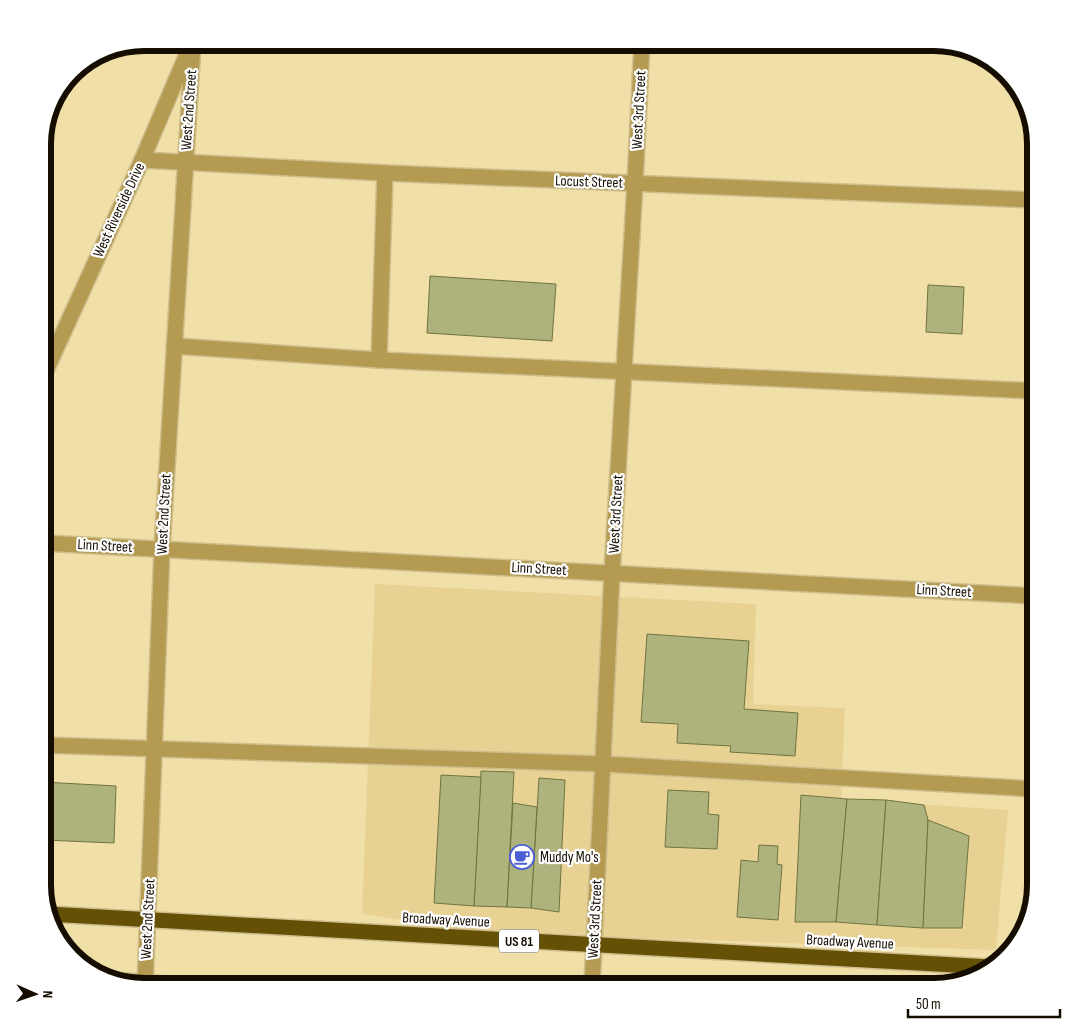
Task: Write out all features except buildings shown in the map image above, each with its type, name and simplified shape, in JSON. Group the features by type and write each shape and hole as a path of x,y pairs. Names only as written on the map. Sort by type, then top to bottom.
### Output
{"highway":[{"name":"Broadway Avenue","path":"56,914 978,966"}],"street":[{"name":"West Riverside Drive","path":"51,359 142,160 188,51"},
{"name":"West 2nd Street","path":"145,978 162,549 191,51"},
{"name":"West 3rd Street","path":"592,978 612,573 642,51"},
{"name":"Locust Street","path":"142,160 385,173 1027,200"},
{"path":"379,360 385,173"},
{"path":"174,346 379,360 1027,391"},
{"name":"Linn Street","path":"51,543 1027,596"},
{"path":"51,745 604,764 1027,788"}],"shaded area":[{"path":"375,584 756,604 753,704 845,708 841,799 1008,810 996,950 638,938 455,928 362,914"}],"place":[{"name":"Muddy Mo's","path":"522,857"}]}
